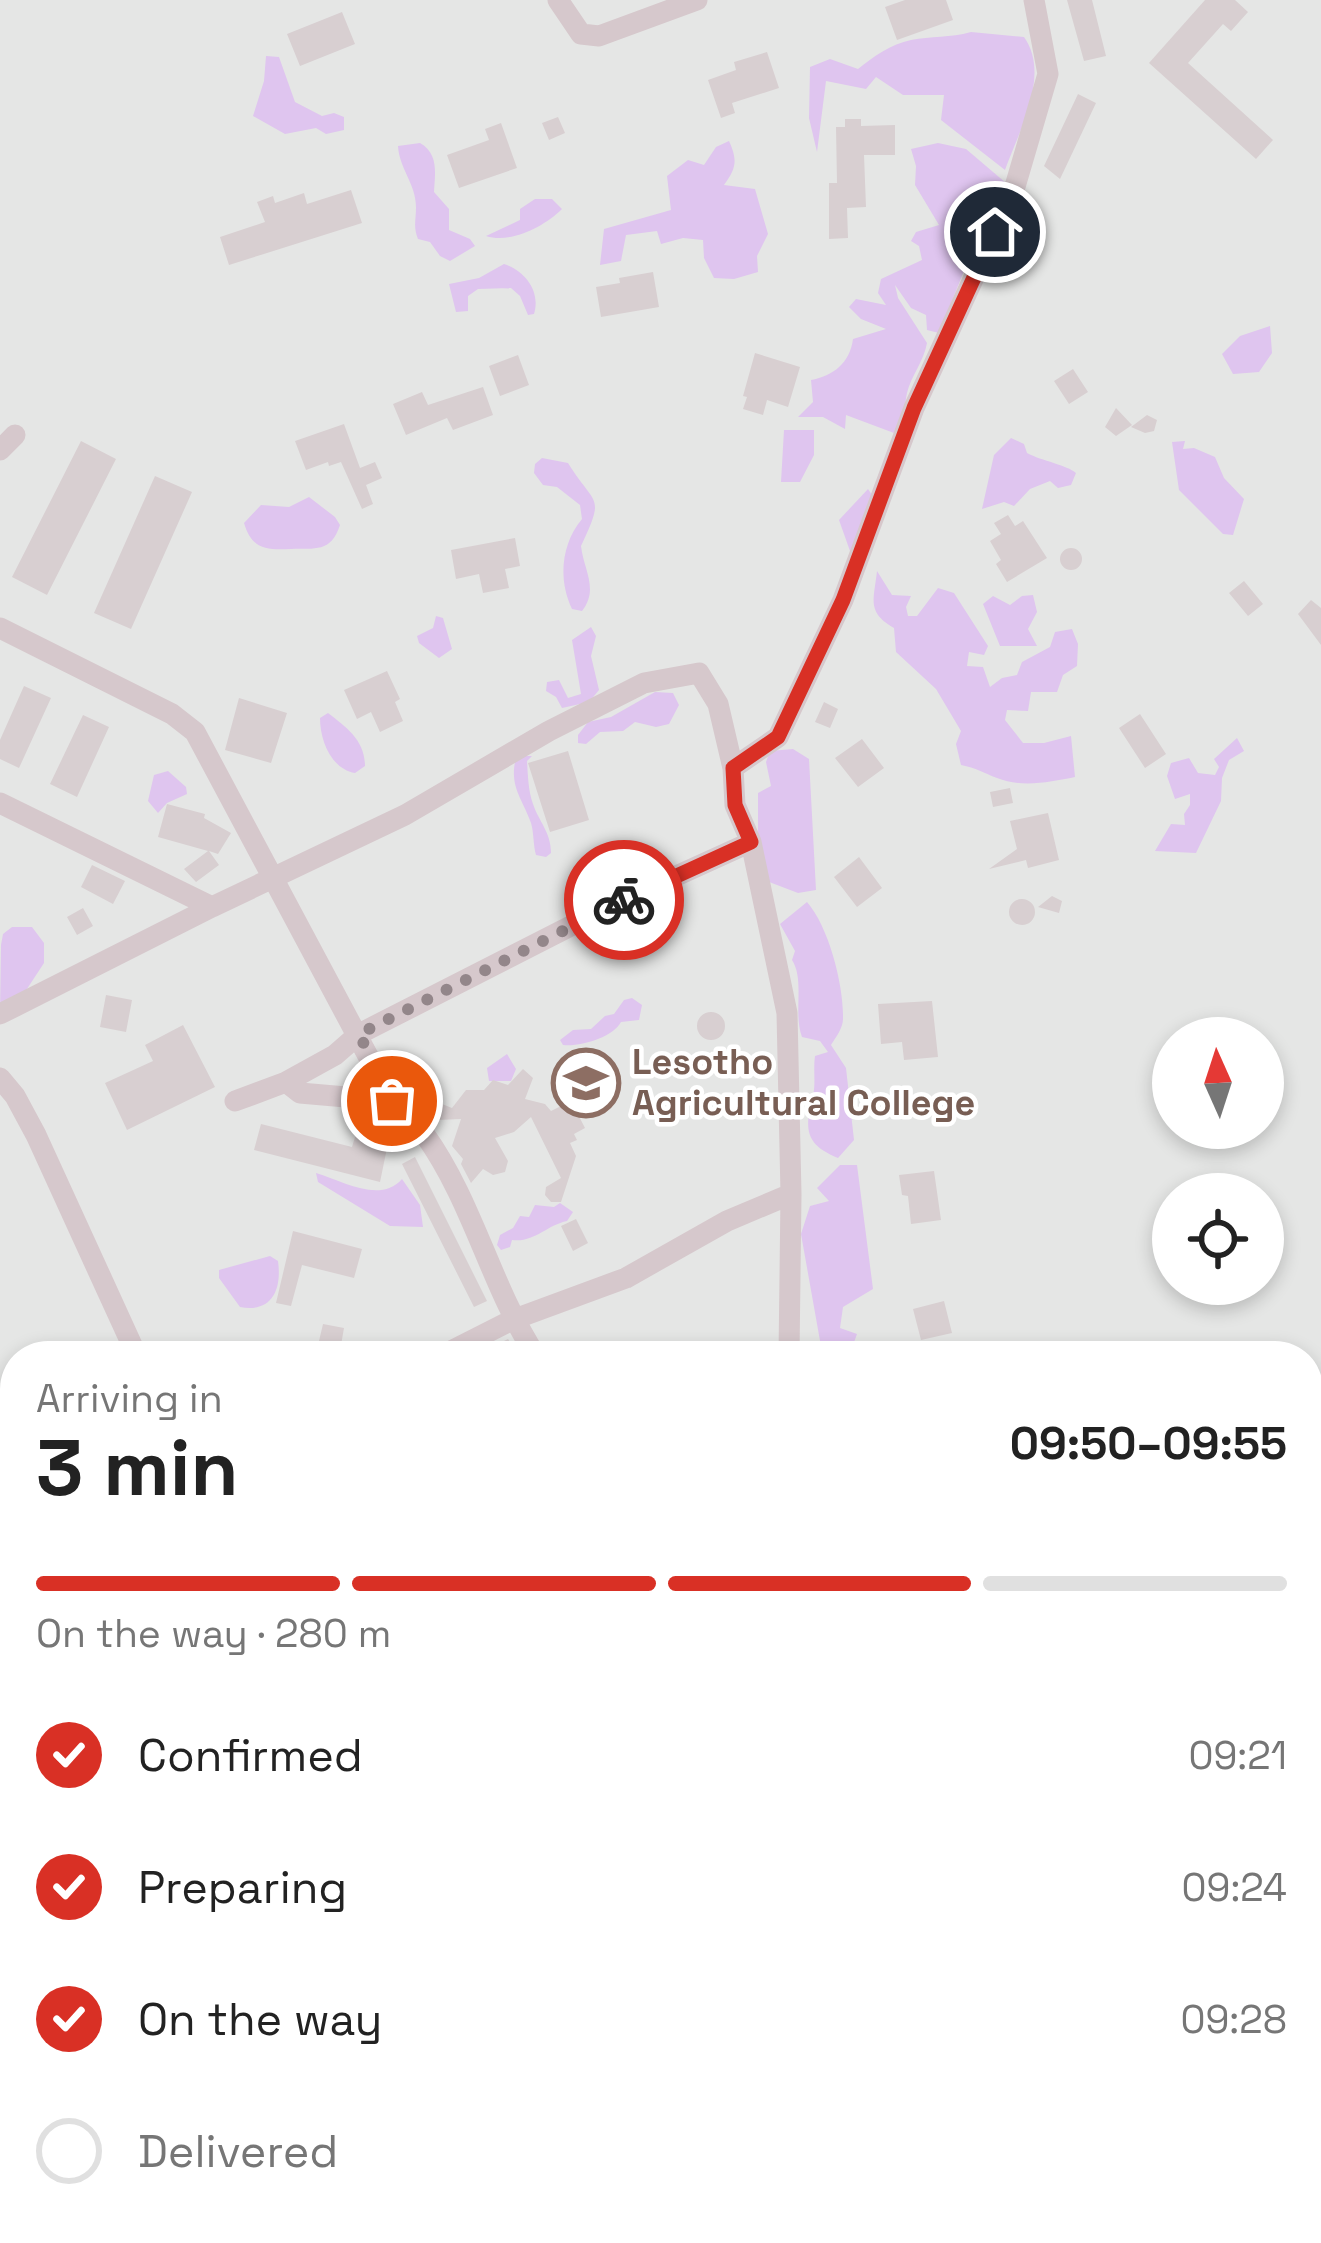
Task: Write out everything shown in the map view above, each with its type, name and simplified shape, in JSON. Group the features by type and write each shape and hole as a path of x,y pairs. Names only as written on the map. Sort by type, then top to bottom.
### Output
{"street":[{"path":"558,0 580,34 599,35 698,0"},
{"path":"733,768 778,737 843,600 914,408 1015,190 1048,74 1034,0"},
{"path":"0,628 172,714 195,732 392,1101 424,1133 458,1192 512,1320 526,1341"},
{"path":"0,1014 405,815 596,706 644,683 699,673 718,704 733,768 735,805 751,842 787,1013 789,1341"},
{"path":"0,803 212,907"},
{"path":"235,1101 286,1082 335,1055 359,1034 608,907 751,842"},
{"path":"0,1078 36,1136 130,1341"},
{"path":"286,1082 300,1093 392,1101"},
{"path":"471,1341 512,1320 626,1278 727,1221 791,1194"}],"shaded area":[{"name":"Lesotho Agricultural College","path":"0,0 1321,0 1321,1341 0,1341"},
{"path":"971,32 1024,37 1032,52 1030,103 1005,170 941,120 944,95 903,95 876,77 866,89 826,81 817,152 809,118 810,67 830,59 858,69 904,42"},
{"path":"266,56 279,57 295,102 322,116 344,117 344,130 326,134 316,128 285,134 253,116"},
{"path":"729,141 734,164 724,185 755,189 768,234 757,256 758,272 734,279 714,278 704,258 703,240 683,238 661,244 657,231 626,235 621,261 600,265 604,229 671,210 667,176 688,160 704,165 716,147"},
{"path":"420,143 433,158 434,192 449,209 449,230 475,246 450,261 416,234 415,199 398,146"},
{"path":"938,143 966,149 1006,183 939,333 927,330 926,315 911,308 895,285 898,298 927,343 901,422 894,433 846,415 845,429 823,417 798,417 813,402 811,380 839,367 853,339 886,329 861,319 849,307 856,299 886,305 878,293 881,279 922,260 919,246 911,241 916,232 939,225 915,185 911,149"},
{"path":"535,199 552,199 562,209 526,232 505,238 486,236 520,220 520,209"},
{"path":"504,264 530,283 534,314 528,315 511,288 478,289 468,296 468,311 456,312 449,284 479,278"},
{"path":"1270,326 1272,353 1259,372 1233,374 1222,354 1240,336"},
{"path":"784,430 814,430 814,455 800,482 781,482"},
{"path":"1011,438 1024,444 1027,453 1076,473 1071,485 1058,488 1050,481 1030,489 1014,506 1004,502 982,509 994,455"},
{"path":"1185,441 1183,449 1194,448 1215,457 1224,478 1244,499 1233,535 1223,534 1179,490 1172,442"},
{"path":"542,458 568,463 594,501 581,546 590,587 582,611 572,609 563,574 566,551 582,519 580,505 557,487 543,485 534,473"},
{"path":"868,489 874,498 856,550 850,551 839,520"},
{"path":"309,497 340,525 327,545 275,549 251,539 244,523 261,505 289,507"},
{"path":"877,571 892,595 911,596 908,616 917,616 938,588 954,593 988,646 984,655 969,652 967,666 983,667 990,687 1017,675 1022,662 1050,647 1055,632 1072,629 1078,644 1077,666 1063,675 1057,692 1031,692 1028,711 1007,710 1005,720 1023,743 1071,736 1075,777 1016,783 961,765 956,744 961,731 936,689 896,652 894,628 876,611"},
{"path":"1033,595 1037,612 1028,629 1037,646 1000,646 983,604 993,596 1010,605"},
{"path":"436,616 443,618 452,649 439,658 417,636 433,628"},
{"path":"591,627 596,636 591,656 599,690 589,702 562,708 546,691 547,682 559,680 568,698 581,694 572,640"},
{"path":"655,692 673,693 679,705 669,724 656,727 635,722 623,731 600,732 586,744 578,743 588,722 611,717"},
{"path":"328,713 362,749 365,766 355,773 339,766 325,744 320,718"},
{"path":"1237,738 1244,751 1229,760 1221,801 1196,853 1155,851 1171,824 1185,825 1184,814 1190,805 1190,794 1175,799 1167,776 1171,763 1189,758 1198,773 1215,775 1219,767 1214,759"},
{"path":"793,749 809,759 816,890 798,893 748,874 758,841 758,793 771,786 766,762 770,751"},
{"path":"532,756 527,761 529,788 549,839 551,853 546,857 536,855 531,823 516,787 515,762"},
{"path":"168,771 186,787 187,794 158,813 148,801 154,775"},
{"path":"807,902 828,941 841,990 843,1022 831,1045 846,1068 854,1140 838,1158 818,1147 809,1133 815,1056 828,1052 820,1041 802,1037 798,977 792,960 795,951 780,924"},
{"path":"12,927 32,927 44,943 44,963 23,995 0,1014 1,945 3,934"},
{"path":"632,998 642,1005 639,1020 621,1022 596,1040 563,1045 560,1040 573,1030 591,1029"},
{"path":"507,1054 516,1069 511,1081 489,1081 487,1068"},
{"path":"840,1165 857,1165 873,1289 843,1307 840,1328 857,1334 854,1341 820,1341 801,1234 810,1206 829,1201 817,1188"},
{"path":"316,1173 372,1190 383,1190 402,1179 420,1205 423,1227 390,1226 318,1182"},
{"path":"560,1203 573,1212 567,1221 527,1239 512,1240 510,1247 501,1250 497,1245 500,1235 513,1228 520,1216 529,1217 535,1205"},
{"path":"270,1256 278,1261 279,1272 272,1297 260,1306 240,1307 219,1278 219,1270"}],"building":[{"path":"905,0 946,0 953,20 897,40 885,7"},
{"path":"1067,0 1092,0 1106,56 1084,61"},
{"path":"1205,0 1235,0 1248,12 1231,31 1223,24 1188,63 1273,140 1256,159 1149,63"},
{"path":"342,12 355,44 300,66 287,34"},
{"path":"767,52 779,88 732,103 735,113 721,118 708,80 736,70 734,62"},
{"path":"1078,94 1096,103 1060,179 1044,166"},
{"path":"558,117 565,133 549,140 542,123"},
{"path":"845,119 861,119 861,126 895,125 895,155 864,155 866,207 847,208 848,238 829,239 829,183 837,183 836,127 845,127"},
{"path":"501,123 517,168 459,188 447,155 489,140 485,129"},
{"path":"351,190 362,223 229,265 220,237 265,222 257,202 273,196 275,203 304,193 307,204"},
{"path":"653,272 659,307 601,317 596,287"},
{"path":"755,353 800,367 788,407 767,400 763,415 743,409"},
{"path":"518,355 529,385 500,396 489,366"},
{"path":"1073,369 1088,392 1069,404 1054,381"},
{"path":"483,387 493,415 453,430 447,418 406,435 393,404 422,392 428,405"},
{"path":"1116,408 1132,425 1116,436 1105,427"},
{"path":"1147,415 1157,420 1154,431 1131,427"},
{"path":"344,424 360,468 375,462 382,478 366,485 373,504 362,509 341,462 306,470 295,441"},
{"path":"81,441 116,459 47,595 12,577"},
{"path":"155,476 192,492 131,629 94,613"},
{"path":"1008,515 1015,526 1023,521 1047,558 1007,582 990,541 1001,534 994,523"},
{"path":"515,538 520,566 505,569 509,588 483,593 479,574 456,579 451,550"},
{"path":"1071,548 1082,559 1071,570 1060,559"},
{"path":"1244,581 1263,604 1248,616 1229,593"},
{"path":"1311,600 1321,608 1321,645 1298,614"},
{"path":"387,671 400,699 395,702 403,721 380,732 371,712 357,719 344,690"},
{"path":"24,686 51,698 19,768 0,759 0,740"},
{"path":"239,698 287,713 271,763 225,750"},
{"path":"824,702 838,709 830,728 815,722"},
{"path":"1140,714 1166,754 1145,768 1119,728"},
{"path":"83,715 109,727 77,797 50,784"},
{"path":"862,739 884,768 858,787 835,758"},
{"path":"568,751 589,820 550,832 528,763"},
{"path":"1010,788 1013,803 993,807 990,792"},
{"path":"167,804 205,814 204,818 231,833 218,854 209,851 219,865 196,882 184,869 208,851 158,837"},
{"path":"1048,813 1059,860 1028,868 1026,860 989,869 1017,849 1010,821"},
{"path":"859,857 882,888 857,907 834,877"},
{"path":"92,865 125,881 113,904 81,887"},
{"path":"1052,896 1062,901 1059,913 1038,907"},
{"path":"1022,899 1035,912 1022,925 1009,912"},
{"path":"83,908 93,926 77,935 67,917"},
{"path":"106,995 132,1000 126,1032 100,1027"},
{"path":"932,1001 938,1057 904,1060 902,1042 881,1044 878,1004"},
{"path":"711,1012 721,1016 725,1026 721,1036 711,1040 701,1036 697,1026 701,1016"},
{"path":"183,1025 215,1087 127,1130 105,1083 153,1061 145,1045"},
{"path":"523,1069 533,1078 525,1099 545,1104 551,1111 571,1101 585,1128 570,1143 576,1156 561,1202 551,1202 545,1195 546,1187 561,1178 531,1117 514,1132 495,1138 508,1161 505,1172 493,1175 483,1169 471,1183 463,1159 452,1146 461,1119 438,1120 431,1114 437,1102 452,1108 466,1090 484,1090 493,1080 508,1085"},
{"path":"361,1117 392,1124 380,1182 254,1150 261,1124 352,1147"},
{"path":"415,1157 487,1301 474,1307 402,1164"},
{"path":"934,1171 941,1220 911,1224 908,1196 902,1195 899,1175"},
{"path":"576,1219 588,1243 573,1251 561,1226"},
{"path":"293,1231 362,1249 354,1278 302,1265 291,1306 276,1303"},
{"path":"944,1301 952,1333 921,1340 913,1309"},
{"path":"323,1324 344,1328 342,1341 319,1341"}],"way so far":[{"path":"392,1101 359,1034 624,900"}],"place":[{"name":"Lesotho Agricultural College","path":"586,1083"}],"route":[{"path":"624,900 751,842 735,805 733,768 778,737 843,600 914,408 995,232"}]}
